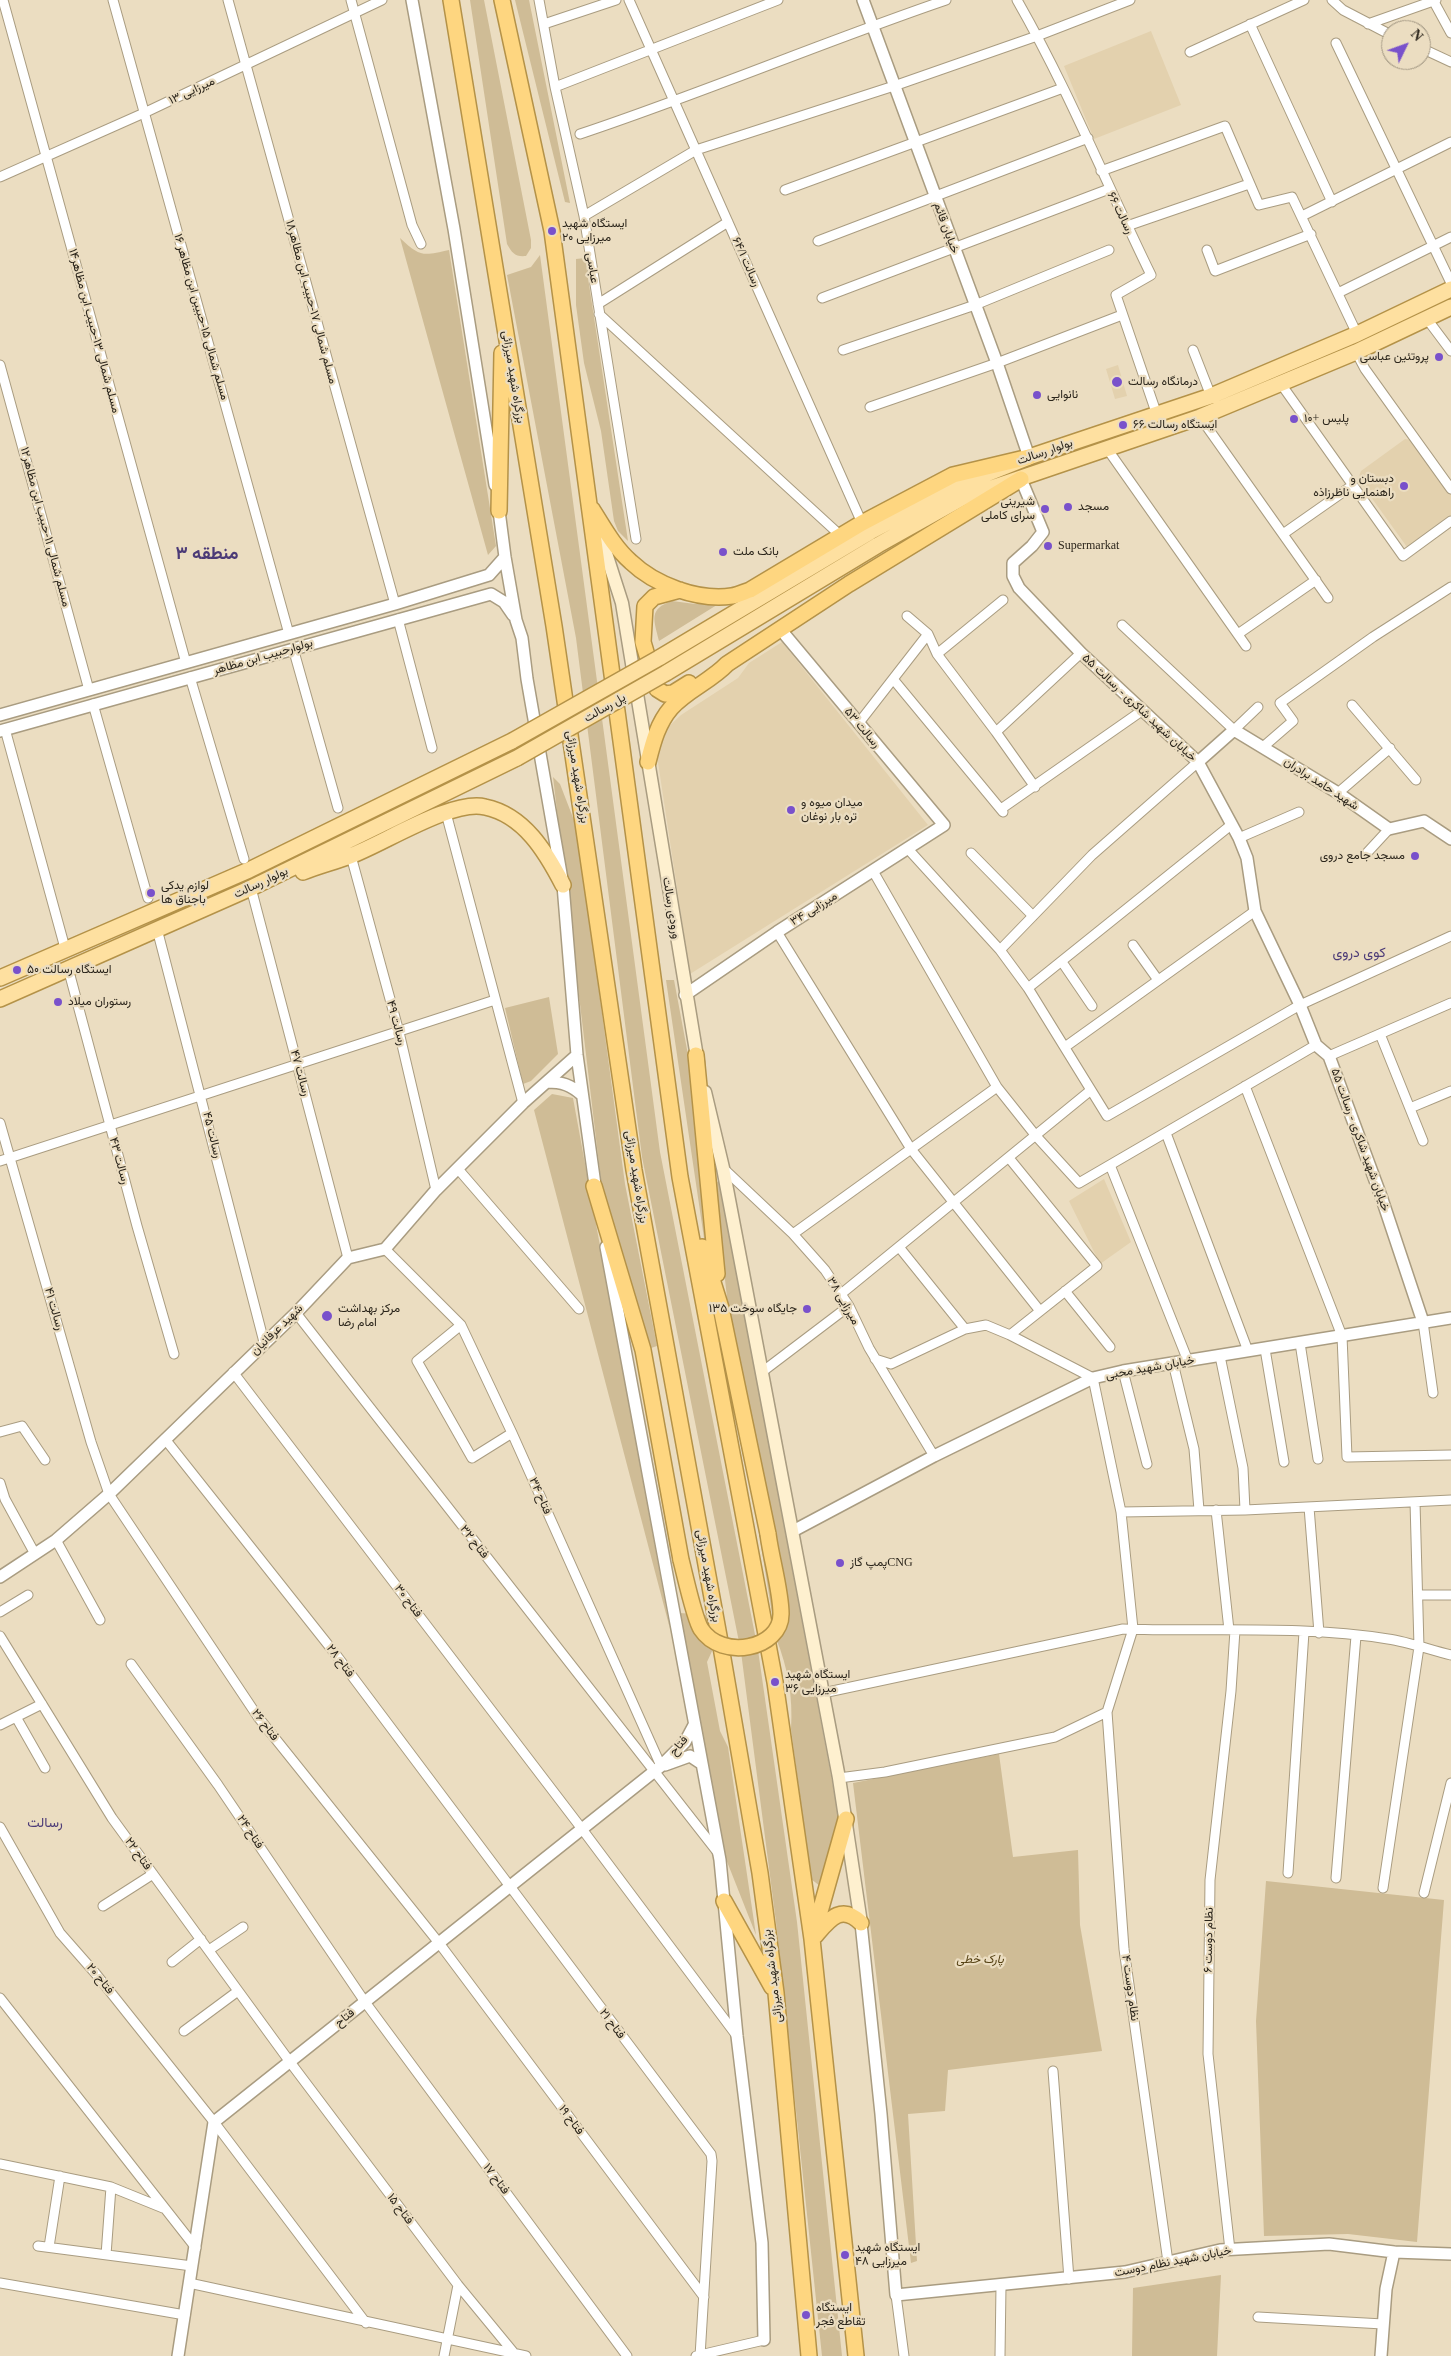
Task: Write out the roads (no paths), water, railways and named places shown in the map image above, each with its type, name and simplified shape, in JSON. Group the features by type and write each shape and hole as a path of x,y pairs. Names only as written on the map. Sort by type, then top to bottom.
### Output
{"highway":[{"name":"بزرگراه شهید میرزائی","path":"452,0 503,309 578,788 634,1170 740,1752 760,1873 776,1993 808,2354"},
{"path":"502,0 552,231 680,1176 775,1682 812,1939 857,2351"},
{"path":"499,511 503,309"},
{"path":"590,504 611,540 631,562 655,579 680,590 708,596 732,596 750,590 862,523 953,475 1029,457"},
{"path":"680,590 654,598 645,606 643,642 658,689 664,694 673,693 711,669 727,664 898,554 970,512 1020,479"},
{"path":"648,762 656,734 673,706 715,677 727,664"},
{"path":"696,1055 721,1308"},
{"path":"594,1186 643,1350 681,1560 700,1628 708,1638 721,1645 735,1648 750,1647 770,1635 781,1615 768,1534 721,1308 680,1176"},
{"path":"812,1939 846,1819"},
{"path":"724,1901 776,1993"},
{"path":"812,1939 832,1917 842,1914 853,1915 861,1923"}],"main road":[{"name":"بولوار رسالت","path":"659,658 870,532 956,486 1029,457 1210,396 1357,334 1451,289"},
{"name":"بولوار رسالت","path":"666,673 878,545 962,498 1108,450 1200,417 1356,352 1451,307"},
{"name":"ورودی رسالت","path":"590,504 622,603 685,995 696,1055 723,1168 823,1693 846,1819 861,1923"},
{"name":"پل رسالت","path":"512,741 659,658"},
{"name":"پل رسالت","path":"517,758 666,673"},
{"name":"بولوار رسالت","path":"0,978 65,948 249,870 512,741"},
{"name":"بولوار رسالت","path":"0,999 251,888 517,758"},
{"path":"251,888 351,856 446,813 470,806 484,806 504,814 540,844 563,885"}],"street":[{"name":"مسلم شمالی ۱۳-حبیب ابن مظاهر۱۴","path":"2,0 186,663"},
{"name":"مسلم شمالی ۱۵-حبیبن ابن مظاهر ۱۶","path":"113,0 289,634"},
{"name":"مسلم شمالی ۱۷-حبیب ابن مظاهر۱۸","path":"228,0 395,604"},
{"path":"351,0 412,224 421,244"},
{"name":"میرزایی ۱۳","path":"0,177 144,113 382,0"},
{"path":"412,0 454,229 505,557 516,620 522,638 527,679 563,885 576,1055 594,1186 678,1622 694,1725 719,1855 737,2036 762,2243 764,2340 698,2356 704,2297"},
{"name":"عباسی","path":"539,0 555,87 584,216 636,539"},
{"path":"544,24 616,0"},
{"name":"رسالت ۶۴/۱","path":"629,0 862,523"},
{"path":"555,87 778,0"},
{"name":"خیابان قائم","path":"863,0 997,363 1029,457"},
{"path":"580,134 675,102 872,26 946,0"},
{"name":"رسالت ۶۶","path":"1017,0 1064,88 1088,138 1108,189 1151,275 1116,295 1157,415"},
{"path":"584,216 696,150 796,116 894,86 1037,36 1130,0"},
{"path":"1190,52 1304,0"},
{"path":"1332,0 1343,10 1381,30"},
{"path":"1338,0 1343,10"},
{"path":"1368,24 1434,0 1451,33"},
{"path":"1250,24 1332,202"},
{"path":"1336,43 1451,283"},
{"path":"1431,53 1451,62"},
{"path":"785,190 914,141 1064,88"},
{"path":"1101,171 1225,126 1259,205 1292,197 1357,334"},
{"path":"818,240 1088,138"},
{"path":"1302,216 1451,142"},
{"path":"1127,226 1249,184"},
{"path":"822,298 1108,189"},
{"path":"598,304 728,222"},
{"path":"1206,250 1215,271 1311,234"},
{"path":"1338,293 1451,238"},
{"path":"843,350 975,305 1109,250"},
{"path":"599,314 841,536"},
{"path":"870,407 997,363 1122,315"},
{"path":"1427,319 1451,352"},
{"path":"1193,350 1210,396"},
{"path":"1356,352 1365,369 1451,489"},
{"name":"مسلم شمالی ۱۱-حبیب ابن مظاهر۱۲","path":"0,365 89,690"},
{"path":"1281,384 1403,556 1451,521"},
{"path":"1200,417 1328,598"},
{"path":"1108,450 1246,646"},
{"name":"خیابان شهید شاکری - رسالت ۵۵","path":"1020,479 1043,532 1032,546 1013,563 1013,576 1018,588 1081,653 1198,762 1239,838 1247,858 1255,911 1300,1005 1316,1045 1329,1056 1382,1199 1423,1322"},
{"path":"1283,534 1353,485"},
{"name":"بولوارحبیب ابن مظاهر","path":"0,714 395,604 489,574 505,557"},
{"path":"489,574 495,584 491,594 504,602 516,620"},
{"path":"1238,634 1316,580"},
{"path":"1263,747 1293,721 1280,703 1373,637 1451,587"},
{"name":"بولوارحبیب ابن مظاهر","path":"2,730 491,594"},
{"path":"937,654 1004,600"},
{"path":"907,616 928,634 937,654 1035,787"},
{"path":"398,619 432,748"},
{"path":"1122,625 1234,730"},
{"name":"رسالت ۵۳","path":"781,630 944,825"},
{"path":"289,634 338,808"},
{"path":"858,724 928,634"},
{"path":"996,732 1081,653"},
{"path":"190,677 244,860"},
{"path":"893,679 1002,811 1143,710"},
{"path":"93,704 148,898"},
{"path":"1352,705 1416,780"},
{"path":"1000,950 1092,855 1258,707"},
{"path":"2,730 65,948"},
{"name":"شهید حامد برادران","path":"1234,730 1338,793 1389,829"},
{"path":"1338,793 1390,748"},
{"path":"1239,838 1299,812"},
{"path":"446,813 523,1103"},
{"path":"1365,855 1389,829 1424,820 1451,839"},
{"name":"میرزایی ۳۴","path":"685,995 777,932 944,825"},
{"path":"1028,988 1231,825"},
{"path":"908,849 1000,950 1028,988 1107,1116 1300,1005 1451,936"},
{"path":"971,853 1033,916"},
{"name":"رسالت ۴۹","path":"351,856 399,1032 436,1190"},
{"path":"873,872 997,1087 1036,1136 1079,1183 1316,1045"},
{"name":"رسالت ۴۷","path":"251,888 348,1258"},
{"path":"1065,1047 1255,911"},
{"name":"رسالت ۴۵","path":"157,929 202,1095 264,1342"},
{"path":"777,932 911,1149 1040,1311"},
{"path":"1133,945 1158,980"},
{"path":"1062,962 1092,1006"},
{"name":"رسالت ۴۳","path":"68,968 174,1354"},
{"path":"0,1161 495,1000"},
{"path":"1329,1056 1451,1003"},
{"path":"1380,1034 1423,1141"},
{"path":"348,1258 385,1249 436,1190 523,1103 576,1055"},
{"path":"547,1082 559,1082 571,1086 582,1095"},
{"path":"1245,1086 1342,1336 1347,1457 1451,1455"},
{"path":"793,1234 997,1087"},
{"path":"841,1294 1091,1090"},
{"path":"1410,1108 1451,1091"},
{"name":"رسالت ۴۱","path":"0,1123 91,1442 109,1494"},
{"path":"1166,1133 1248,1351"},
{"path":"1009,1158 1097,1266 1010,1335"},
{"path":"1110,1165 1188,1361"},
{"name":"میرزایی ۳۸","path":"723,1168 793,1234 820,1264 849,1306 875,1359 934,1456"},
{"path":"458,1169 579,1308"},
{"path":"899,1247 965,1329"},
{"name":"فتاح ۳۴","path":"385,1249 461,1325 512,1434 657,1769"},
{"name":"شهید عرفانیان","path":"0,1577 56,1540 109,1494 296,1313 348,1258"},
{"path":"1065,1291 1110,1347"},
{"path":"762,1372 849,1306"},
{"name":"فتاح ۳۲","path":"296,1313 657,1769"},
{"name":"خیابان شهید محبی","path":"792,1531 934,1456 1093,1378 1123,1371 1451,1318"},
{"path":"1423,1322 1433,1393"},
{"path":"461,1325 417,1361 472,1458 512,1434"},
{"path":"839,1778 885,1772 1055,1737 1107,1712 1133,1629 1121,1512 1093,1378 1010,1335 986,1325 965,1329 890,1364 875,1359"},
{"path":"1300,1343 1318,1459"},
{"path":"1265,1349 1284,1462"},
{"path":"1220,1356 1243,1468 1245,1510"},
{"path":"1173,1363 1194,1449 1199,1510"},
{"path":"1123,1371 1147,1464"},
{"name":"فتاح ۳۰","path":"233,1372 582,1829 737,2036"},
{"path":"0,1432 22,1426 45,1460"},
{"name":"فتاح ۲۸","path":"165,1439 337,1656 509,1887"},
{"path":"0,1483 5,1499 35,1554"},
{"name":"فتاح ۲۶","path":"109,1494 258,1716 438,1943"},
{"path":"1121,1512 1245,1510 1451,1500"},
{"path":"1383,1888 1419,1647 1415,1502"},
{"path":"1309,1507 1320,1633"},
{"name":"نظام دوست ۶","path":"1216,1510 1232,1630 1231,1690 1210,1880 1208,2054 1230,2250"},
{"path":"56,1540 100,1620"},
{"path":"1418,1595 1451,1595"},
{"path":"0,1612 28,1596"},
{"path":"823,1693 1098,1633 1133,1629 1320,1633 1389,1639 1451,1655"},
{"path":"1288,1873 1304,1632"},
{"name":"فتاح ۲۲","path":"0,1636 112,1818 290,2062"},
{"path":"1336,1878 1356,1636"},
{"name":"فتاح ۲۴","path":"131,1664 218,1785 365,2002"},
{"path":"0,1725 42,1704"},
{"name":"نظام دوست ۴","path":"1107,1712 1124,1949 1168,2262"},
{"path":"16,1717 45,1768"},
{"name":"فتاح","path":"214,2122 657,1769 685,1742 694,1725"},
{"name":"فتاح","path":"657,1769 690,1756 702,1764"},
{"path":"657,1769 719,1855"},
{"path":"1424,1893 1451,1783"},
{"name":"فتاح ۲۰","path":"0,1827 60,1933 96,1974 214,2122 366,2323"},
{"path":"103,1906 153,1874"},
{"name":"فتاح ۲۱","path":"509,1887 710,2154 712,2161 704,2297"},
{"path":"861,1923 881,2114 896,2295 904,2356"},
{"path":"209,1950 243,1927"},
{"path":"172,1962 201,1939"},
{"name":"فتاح ۱۹","path":"438,1943 704,2297"},
{"path":"184,2031 238,1991"},
{"path":"0,1998 196,2248"},
{"name":"فتاح ۱۷","path":"365,2002 627,2356"},
{"name":"فتاح ۱۵","path":"290,2062 458,2286 514,2353"},
{"path":"1053,2071 1069,2279"},
{"path":"178,2356 214,2122"},
{"path":"2,2162 112,2188 164,2208"},
{"path":"49,2247 60,2176"},
{"path":"106,2255 112,2188"},
{"name":"خیابان شهید نظام دوست","path":"896,2295 1002,2286 1125,2272 1230,2250 1329,2244 1394,2252 1451,2254"},
{"path":"38,2246 192,2266"},
{"path":"1381,2356 1386,2289 1394,2252"},
{"path":"0,2283 185,2314"},
{"path":"189,2283 366,2323 448,2338 526,2356"},
{"path":"444,2356 458,2286"},
{"path":"1000,2356 1002,2286"},
{"path":"1258,2317 1383,2324"}],"place":[{"name":"ایستگاه شهید میرزایی ۲۰","path":"552,231"},
{"name":"پروتئین عباسی","path":"1439,357"},
{"name":"درمانگاه رسالت","path":"1117,382"},
{"name":"نانوایی","path":"1037,395"},
{"name":"پلیس +۱۰","path":"1294,419"},
{"name":"ایستگاه رسالت ۶۶","path":"1123,425"},
{"name":"دبستان و راهنمایی ناظرزاذه","path":"1404,486"},
{"name":"مسجد","path":"1068,507"},
{"name":"شیرینی سرای کاملی","path":"1045,509"},
{"name":"Supermarkat","path":"1048,546"},
{"name":"بانک ملت","path":"723,552"},
{"name":"میدان میوه و تره بار نوغان","path":"791,810"},
{"name":"مسجد جامع دروی","path":"1415,856"},
{"name":"لوازم یدکی باجناق ها","path":"151,893"},
{"name":"ایستگاه رسالت ۵۰","path":"17,970"},
{"name":"رستوران میلاد","path":"58,1002"},
{"name":"جایگاه سوخت ۱۳۵","path":"807,1309"},
{"name":"مرکز بهداشت امام رضا","path":"327,1316"},
{"name":"پمپ گازCNG","path":"840,1563"},
{"name":"ایستگاه شهید میرزایی ۳۶","path":"775,1682"},
{"name":"ایستگاه شهید میرزایی ۴۸","path":"845,2255"},
{"name":"ایستگاه تقاطع فجر","path":"806,2315"}],"district":[{"name":"منطقه ۳","path":"207,554"},
{"name":"کوی دروی","path":"1359,953"},
{"name":"رسالت","path":"45,1823"}],"park label":[{"name":"پارک خطی","path":"980,1960"}]}
